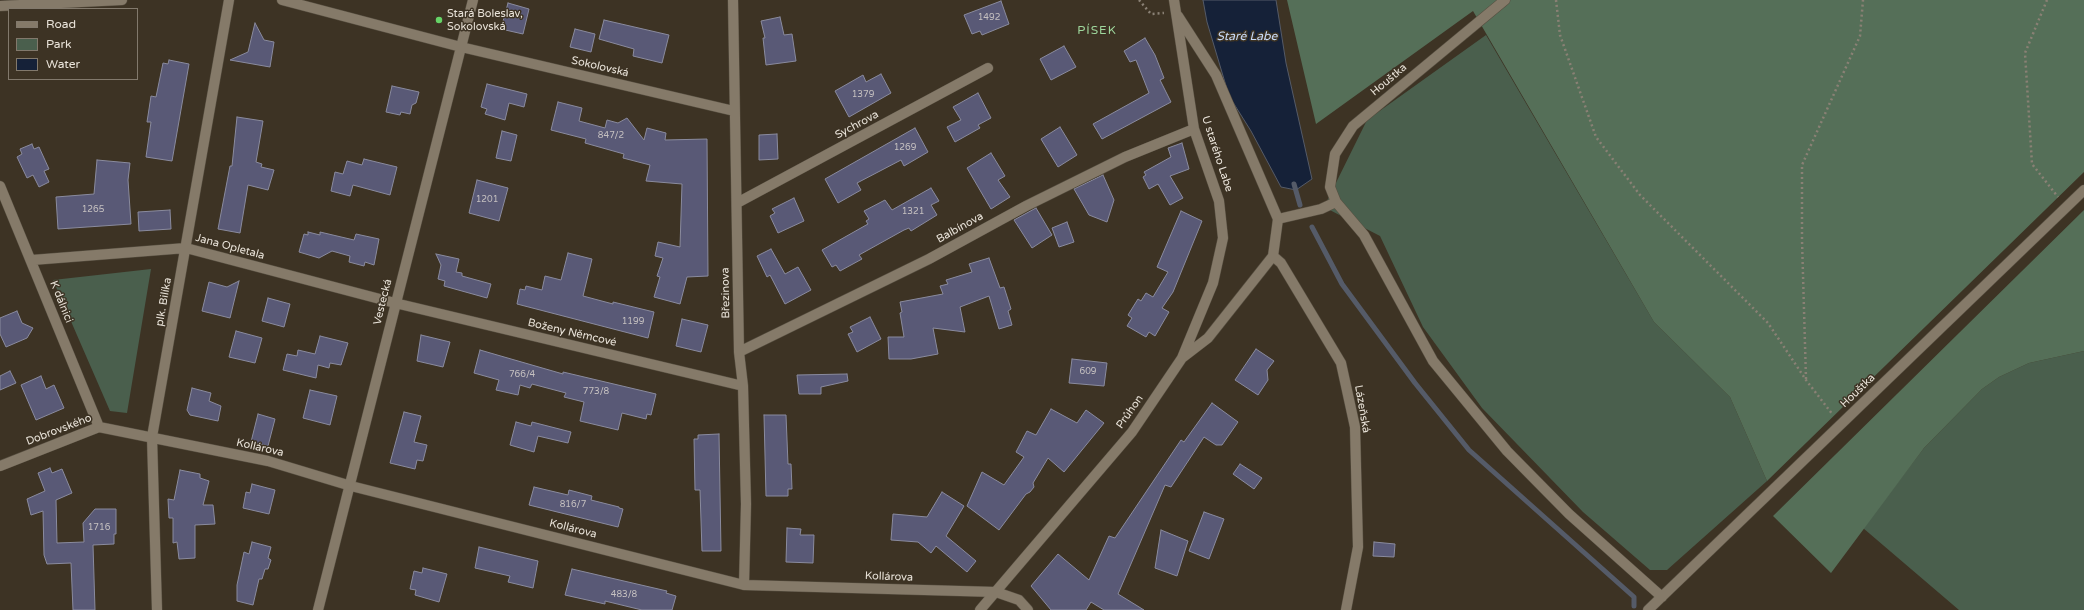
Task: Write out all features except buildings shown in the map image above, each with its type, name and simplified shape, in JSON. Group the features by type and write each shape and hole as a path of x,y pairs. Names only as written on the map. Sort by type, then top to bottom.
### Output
{"street":[{"path":"0,6 122,0"},
{"name":"plk. Bilíka","path":"156,610 152,437 229,0"},
{"name":"Sokolovská","path":"282,0 461,46 734,111"},
{"name":"Vestecká","path":"318,610 351,486 395,303 473,0"},
{"name":"Březinova","path":"733,0 734,111 740,352 743,386 746,504 744,585"},
{"name":"U starého Labe","path":"1174,0 1194,129 1220,200 1223,238 1214,283 1182,358"},
{"name":"Houštka","path":"1336,202 1330,187 1335,154 1353,126 1505,0"},
{"path":"1175,12 1216,75 1278,220 1273,256"},
{"name":"Sychrova","path":"737,203 988,68"},
{"name":"Balbínova","path":"740,352 929,259 1026,206 1111,164 1194,129"},
{"name":"K dálnici","path":"0,186 32,260 99,427"},
{"name":"Houštka","path":"1649,610 2084,190"},
{"path":"1278,220 1321,209 1336,202 1364,235 1433,361 1502,445 1569,514 1662,597"},
{"name":"Jana Opletala","path":"32,260 186,248 395,303"},
{"name":"Průhon","path":"980,610 1132,432 1182,358 1208,338 1273,256"},
{"name":"Lázeňská","path":"1273,256 1281,264 1341,363 1355,427 1358,547 1346,610"},
{"name":"Boženy Němcové","path":"395,303 743,386"},
{"name":"Dobrovského","path":"0,466 99,427 152,437"},
{"name":"Kollárova","path":"152,437 268,462 351,486 744,585 996,592 1019,600 1028,610"}],"path":[{"path":"1139,0 1151,14 1175,12"},
{"path":"1556,0 1560,34 1596,138 1640,195 1768,323 1806,380 1840,424"},
{"path":"1806,380 1802,240 1802,165 1860,36 1863,0"},
{"path":"2047,0 2026,53 2032,164 2066,207"}],"green space":[{"path":"1287,0 2084,0 2084,172 1767,481 1730,397 1654,322 1473,11 1316,124"},
{"path":"1486,35 1654,322 1730,397 1767,481 1667,570 1650,570 1583,512 1482,408 1423,327 1380,236 1324,207 1367,120"},
{"path":"2084,210 2084,351 2029,363 1999,377 1982,389 1924,448 1831,573 1773,516"},
{"path":"151,269 127,413 110,411 53,280"},
{"path":"2084,351 2084,610 1959,610 1863,528 1924,448 1982,389 1999,377 2029,363"}],"water":[{"name":"Staré Labe","path":"1203,0 1276,0 1286,63 1312,179 1296,190 1281,187 1251,131 1229,96 1207,22"}],"waterway":[{"path":"1294,184 1300,205"},
{"path":"1312,227 1342,284 1415,383 1469,450 1634,597 1634,606"}],"place":[{"name":"Stará Boleslav, Sokolovská","path":"439,20"}],"district":[{"name":"PÍSEK","path":"1097,31"}]}
